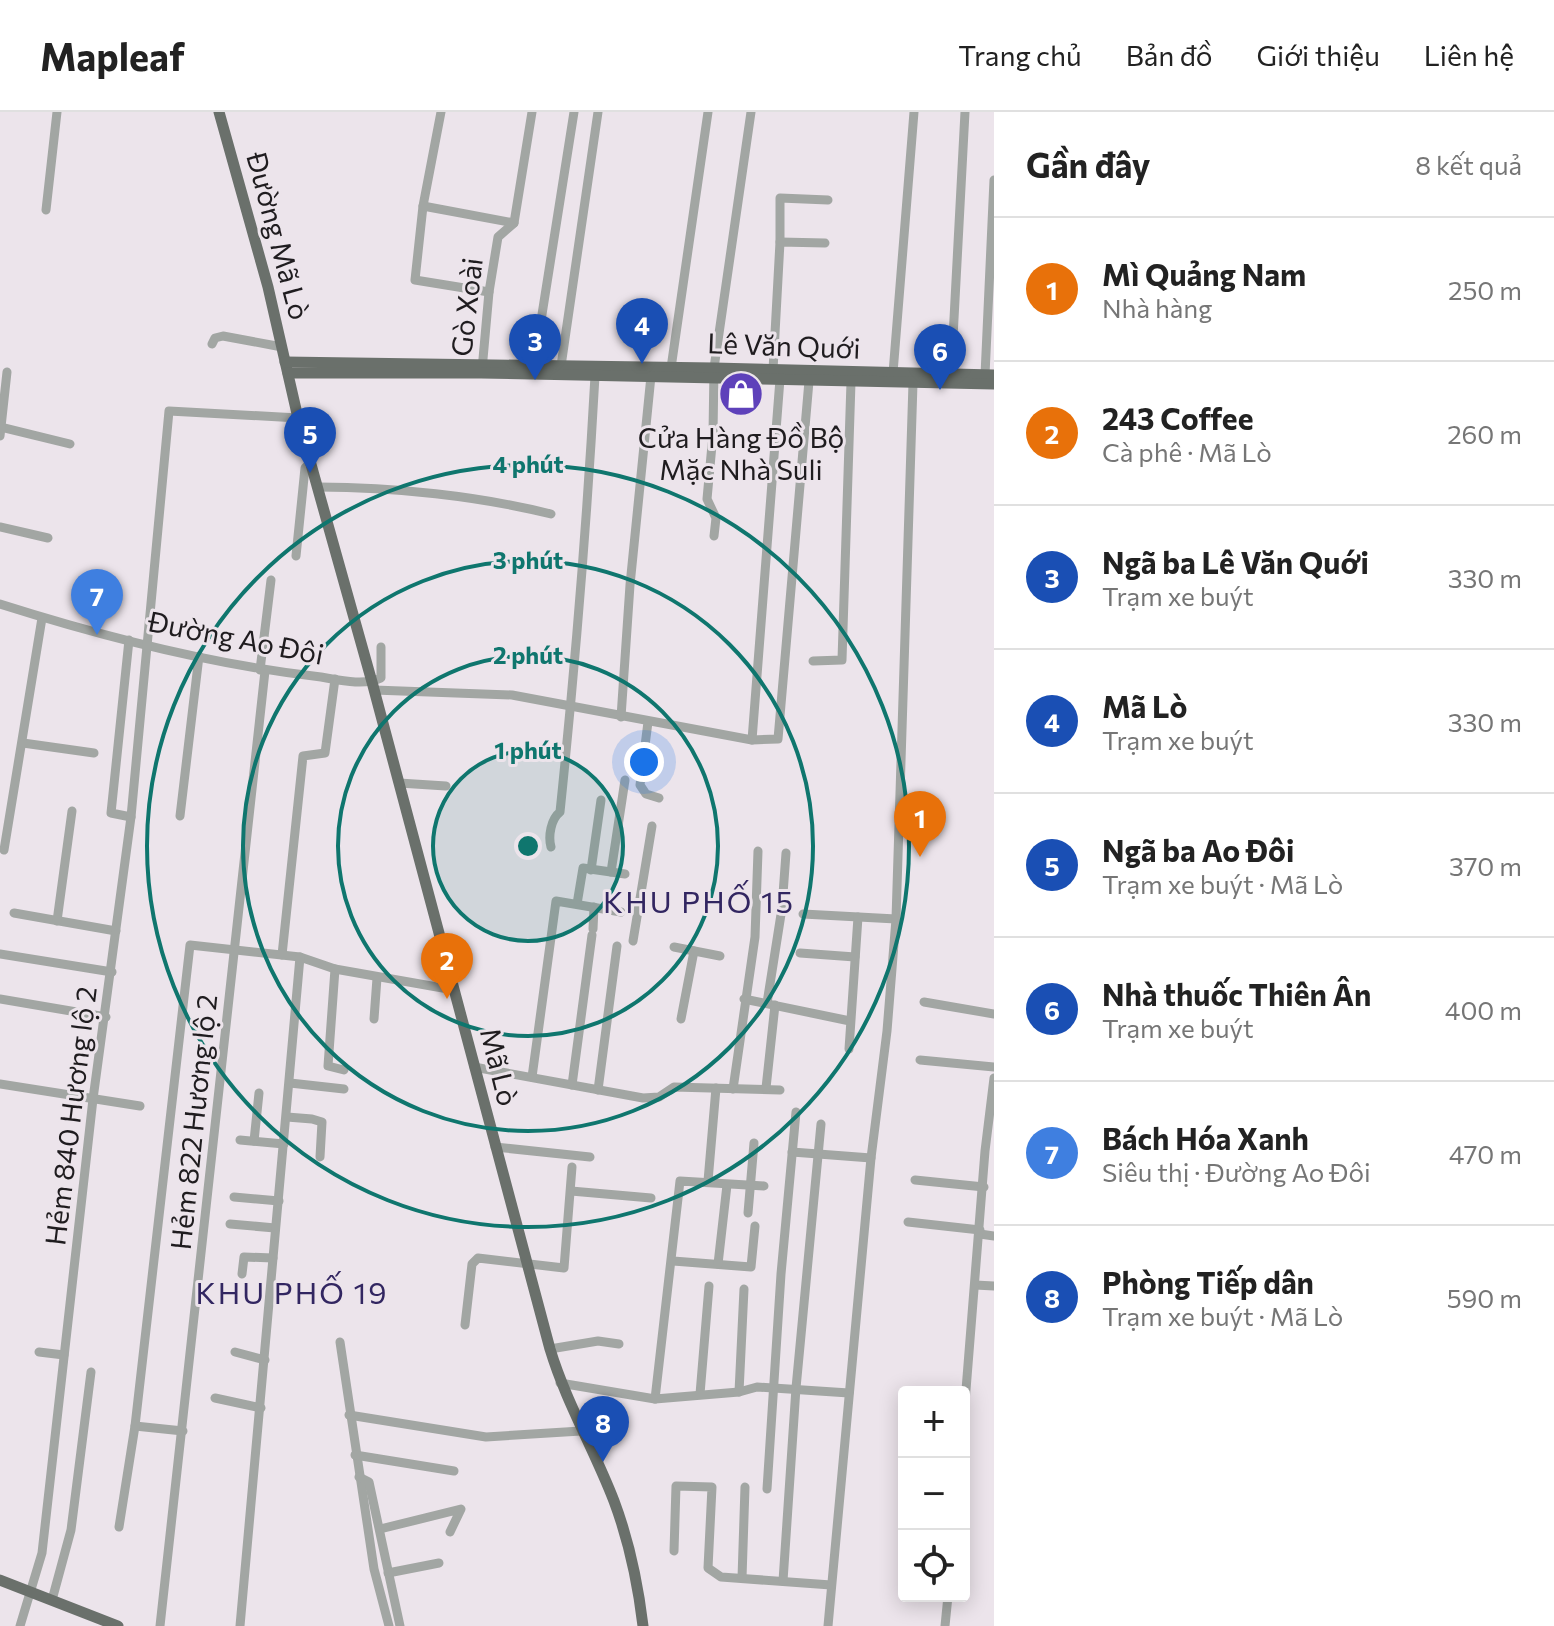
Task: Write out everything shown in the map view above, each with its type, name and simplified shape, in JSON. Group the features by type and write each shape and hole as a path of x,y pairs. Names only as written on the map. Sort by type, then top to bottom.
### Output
{"main road":[{"name":"Đường Mã Lò","path":"219,112 268,287 287,368"},
{"name":"Lê Văn Quới","path":"482,369 534,365 671,368 714,373"},
{"name":"Lê Văn Quới","path":"287,368 482,369 595,376 893,373 989,380"},
{"name":"Mã Lò","path":"287,368 526,1265 560,1383 613,1500 627,1543 643,1626"},
{"name":"Lê Văn Quới","path":"776,375 809,381 832,376 851,382 989,380"},
{"path":"0,1580 118,1626"}],"street":[{"path":"46,210 57,112"},
{"path":"441,112 423,206 415,280 489,292"},
{"name":"Gò Xoài","path":"482,369 498,237 514,223 532,112"},
{"path":"534,365 574,112"},
{"path":"561,366 598,112"},
{"path":"671,368 708,112"},
{"path":"714,536 716,518 707,499 714,373 751,112"},
{"path":"893,373 914,112"},
{"path":"951,375 965,112"},
{"path":"989,380 994,180"},
{"path":"752,740 776,375 780,198 828,200"},
{"path":"423,206 514,223"},
{"path":"780,242 825,243"},
{"path":"212,344 215,338 223,336 282,347"},
{"path":"7,372 1,432 70,444"},
{"path":"551,847 554,816 560,812 571,706 590,479 595,376"},
{"path":"621,717 630,585 651,376"},
{"name":"Đường Ao Đôi","path":"0,604 129,640 263,670 373,686 512,695 752,740 778,739 809,381"},
{"path":"813,661 842,660 851,382"},
{"path":"828,1626 896,919 913,383"},
{"name":"Hẻm 840 Hương lộ 2","path":"20,1626 42,1553 93,1099 131,817 169,411 298,418"},
{"path":"296,556 305,468 311,462"},
{"path":"318,487 513,504 551,514"},
{"path":"0,527 48,538"},
{"name":"Hẻm 822 Hương lộ 2","path":"160,1626 271,580"},
{"path":"4,850 42,618"},
{"path":"129,640 111,813 131,817"},
{"path":"373,686 383,673 381,647"},
{"path":"180,816 199,656"},
{"path":"282,955 303,756 325,753 335,679"},
{"path":"648,722 640,785 642,790 659,798"},
{"path":"23,743 94,753"},
{"path":"611,872 625,780"},
{"path":"399,783 446,786"},
{"path":"591,870 601,800"},
{"path":"57,921 72,811"},
{"path":"633,941 652,826"},
{"path":"733,1089 755,937 758,851"},
{"path":"766,1088 786,853"},
{"path":"577,904 583,868 625,874"},
{"path":"532,1077 556,901 621,912"},
{"path":"572,1085 594,907"},
{"path":"14,913 116,931"},
{"path":"803,914 896,919"},
{"path":"849,1049 858,917"},
{"path":"119,1527 135,1426 190,945 300,957 377,978 454,990"},
{"path":"598,1090 617,946"},
{"path":"674,947 720,956"},
{"path":"681,1019 694,951"},
{"path":"800,953 855,957"},
{"path":"0,954 112,972"},
{"path":"240,1626 300,957"},
{"path":"335,969 328,1066 344,1070"},
{"path":"374,1019 377,978"},
{"path":"0,999 106,1017"},
{"path":"744,999 850,1021"},
{"path":"924,1002 994,1014"},
{"path":"920,1060 994,1067"},
{"path":"474,1067 643,1098 659,1097 674,1087 780,1090"},
{"path":"966,1386 980,1232 987,1192 994,1080"},
{"path":"290,1083 344,1089"},
{"path":"0,1084 140,1106"},
{"path":"708,1181 716,1088"},
{"path":"254,1141 259,1093"},
{"path":"767,1489 796,1112"},
{"path":"287,1117 322,1122 320,1157"},
{"path":"783,1581 796,1388 821,1124"},
{"path":"240,1140 284,1144"},
{"path":"748,1213 754,1143"},
{"path":"495,1147 590,1157"},
{"path":"792,1152 871,1158"},
{"path":"465,1325 472,1264 478,1258 564,1268 572,1167"},
{"path":"915,1180 987,1192"},
{"path":"655,1399 680,1181 764,1186"},
{"path":"718,1264 727,1185"},
{"path":"571,1191 651,1198"},
{"path":"234,1197 279,1201"},
{"path":"908,1222 994,1236"},
{"path":"230,1224 275,1228"},
{"path":"673,1261 751,1267 755,1226"},
{"path":"242,1274 244,1257 273,1258"},
{"path":"975,1285 994,1286"},
{"path":"700,1394 709,1286"},
{"path":"739,1392 744,1289"},
{"path":"550,1349 598,1341 619,1344"},
{"path":"340,1342 374,1569 389,1626"},
{"path":"39,1352 64,1355"},
{"path":"235,1352 265,1360"},
{"path":"52,1600 71,1530 91,1372"},
{"path":"560,1383 655,1399 739,1392 757,1387 849,1393"},
{"path":"215,1398 261,1408"},
{"path":"349,1415 486,1437 581,1431"},
{"path":"135,1426 183,1431"},
{"path":"355,1455 454,1471"},
{"path":"359,1477 369,1482 400,1626"},
{"path":"674,1551 676,1486 712,1487 708,1568 721,1577 831,1585"},
{"path":"742,1578 745,1487"},
{"path":"380,1529 461,1509 450,1532"},
{"path":"388,1573 439,1563"},
{"path":"945,1626 947,1602"}],"place":[{"name":"Mã Lò","path":"642,364"},
{"name":"Ngã ba Lê Văn Quới","path":"535,380"},
{"name":"Nhà thuốc Thiên Ân","path":"940,390"},
{"name":"Cửa Hàng Đồ Bộ Mặc Nhà Suli","path":"741,394"},
{"name":"Ngã ba Ao Đôi","path":"310,473"},
{"name":"Bách Hóa Xanh","path":"97,635"},
{"name":"Mì Quảng Nam","path":"920,857"},
{"name":"243 Coffee","path":"447,999"},
{"name":"Phòng Tiếp dân","path":"603,1462"}],"district":[{"name":"KHU PHỐ 15","path":"699,903"},
{"name":"KHU PHỐ 19","path":"292,1294"}]}
